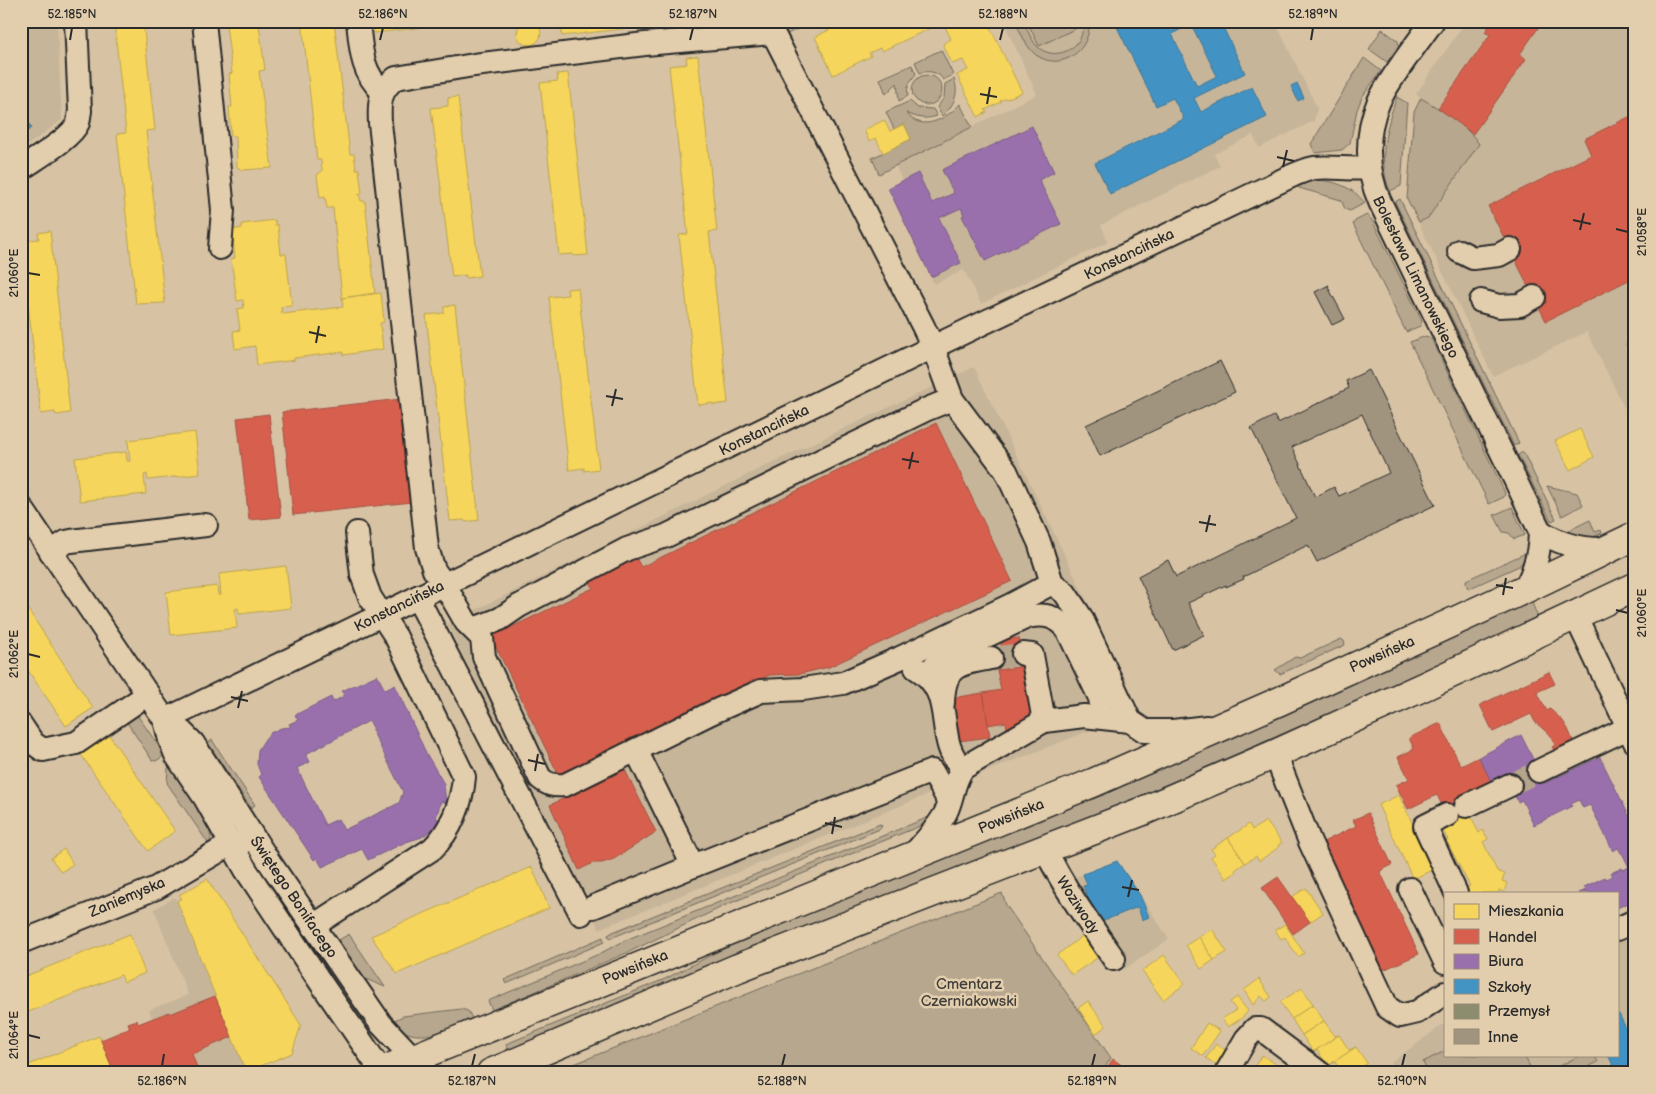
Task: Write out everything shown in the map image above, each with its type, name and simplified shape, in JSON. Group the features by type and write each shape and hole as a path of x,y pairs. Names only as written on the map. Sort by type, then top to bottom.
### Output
{"main road":[{"name":"Powsińska","path":"380,1072 419,1065 912,856 1095,782 1525,589 1635,536"},
{"path":"491,1073 746,965 1144,811 1433,683 1635,587"}],"street":[{"path":"21,169 65,138 74,130 78,123 80,111 76,21"},
{"path":"204,21 224,210 220,248"},
{"path":"358,21 366,71 373,83 382,91"},
{"name":"Bolesława Limanowskiego","path":"1433,21 1379,101 1371,134 1370,168 1375,192 1540,531"},
{"path":"773,33 933,347 952,399 1006,471 1039,542 1043,587 900,658 843,683 803,690 761,690 565,785 555,786 547,784 540,778 484,657 482,638 466,622 434,570 427,548 380,124 379,104 382,91 388,83 396,78 419,73 645,44 773,33"},
{"name":"Konstancińska","path":"165,720 933,347 1306,170 1316,168 1370,168"},
{"path":"1459,251 1473,258 1499,255 1510,249"},
{"path":"1481,301 1499,306 1520,305 1534,297"},
{"path":"500,619 519,606 627,550 666,536 952,399"},
{"name":"Świętego Bonifacego","path":"21,507 165,720 176,755 205,798 246,870 380,1072"},
{"path":"51,552 66,542 71,541 206,525"},
{"path":"1540,531 1552,539 1572,546 1593,550 1607,550"},
{"path":"1525,589 1540,547 1540,531"},
{"path":"313,926 432,849 447,832 463,788 464,777 396,637 370,597 362,576 357,533"},
{"path":"474,629 500,619 527,614 591,583"},
{"path":"916,634 1004,591 1043,587 1065,593 1081,617 1130,721"},
{"path":"417,597 587,910 932,771 946,796 948,805"},
{"path":"928,674 937,663 965,646 1027,617 1035,615 1050,616 1061,622 1068,632 1096,689 1101,705 1099,717"},
{"path":"1538,771 1631,735 1575,615"},
{"path":"1023,654 1032,655 1044,721"},
{"path":"900,658 928,674 942,703 949,749 957,763 963,768"},
{"path":"942,703 946,680 957,666 967,662 991,658"},
{"path":"21,725 33,743 43,750 76,743 148,694"},
{"path":"912,856 940,822 948,805 957,776 963,768 1044,721 1084,716 1099,717 1130,721 1145,731 1174,731 1223,726"},
{"name":"Świętego Bonifacego","path":"165,720 182,732 193,743 258,844 380,1024 419,1065"},
{"path":"636,750 693,866"},
{"path":"1275,754 1310,842 1387,1007 1400,1016 1418,1012 1444,994"},
{"path":"1456,892 1425,826 1510,785"},
{"name":"Zaniemyska","path":"21,942 156,888 231,844 249,841 258,844"},
{"name":"Woziwody","path":"1045,849 1057,874 1078,908 1114,959"},
{"path":"1410,889 1444,960"},
{"path":"1618,929 1635,921"},
{"path":"1226,1073 1246,1039 1255,1029 1261,1029 1320,1073"}],"shaded area":[{"path":"21,21 57,21 62,120 21,150"},
{"path":"1003,21 1275,21 1317,108 1314,121 1259,148 1253,135 1214,154 1220,166 1101,225 1108,242 981,304 964,270 934,284 888,188 902,181 895,165 1037,94"},
{"path":"1466,21 1635,21 1635,429 1587,332 1493,376 1407,199 1414,112 1421,98 1416,94"},
{"path":"974,367 1140,711 934,792 599,929 447,624 767,465"},
{"path":"1117,860 1169,939 1125,969 1066,881"},
{"path":"175,897 246,1072 244,1073 114,1073 101,1040 129,1028 128,1023 137,1020 138,1024 152,1018 149,1010 188,995 154,909"},
{"path":"1635,931 1635,1073 1385,1073 1393,1061 1444,1024 1444,1056 1618,1056 1618,939"}],"green space":[{"path":"694,21 815,21 787,34 782,27 696,33"},
{"path":"1015,21 1023,21 1036,45 1047,52 1063,52 1076,44 1083,30 1082,21 1089,21 1089,31 1086,41 1073,55 1065,60 1046,60 1032,52"},
{"path":"1027,21 1079,21 1081,26 1039,46"},
{"path":"1382,29 1398,41 1399,45 1387,62 1369,49"},
{"path":"941,50 953,75 943,80 933,72 920,73 915,62"},
{"path":"1364,58 1381,71 1362,97 1357,110 1350,143 1342,150 1315,153 1311,144"},
{"path":"912,65 916,74 909,84 908,96 899,101 897,83 886,94 880,79"},
{"path":"927,75 938,79 942,90 938,101 927,105 916,101 912,90 916,79"},
{"path":"954,79 956,95 949,109 942,116 937,107 944,98 945,84"},
{"path":"1397,97 1407,103 1401,186 1390,191 1384,168 1384,144 1389,120"},
{"path":"1421,98 1460,124 1479,144 1428,218 1419,222 1407,199 1414,112"},
{"path":"910,101 918,108 933,109 937,116 929,118 917,117 906,113 912,119 926,123 941,119 960,104 972,127 879,174 872,158 911,139 904,124 894,129 886,112"},
{"path":"1306,180 1323,180 1339,184 1353,191 1365,203 1350,211 1345,209 1341,200 1299,188 1297,183"},
{"path":"1400,199 1519,443 1514,446 1395,202"},
{"path":"1367,215 1372,220 1422,321 1420,326 1406,332 1353,224"},
{"path":"1426,336 1431,338 1505,493 1504,497 1489,504 1410,342"},
{"path":"1523,452 1556,519 1551,521 1518,455"},
{"path":"1547,486 1577,493 1583,505 1562,516"},
{"path":"1512,507 1525,535 1514,539 1509,533 1503,532 1494,515"},
{"path":"1590,520 1595,532 1601,530 1602,533 1590,538 1563,533"},
{"path":"1526,553 1525,559 1519,566 1468,589 1466,580"},
{"path":"1531,600 1538,618 1330,713 1124,803 508,1051 506,1044 665,979 740,940 1234,738"},
{"path":"1341,639 1345,645 1280,674 1275,670 1295,657 1300,658"},
{"path":"135,712 165,755 156,761 152,760 124,718"},
{"path":"212,740 255,805 251,808 208,743"},
{"path":"173,765 204,817 209,828 210,846 167,783 168,768"},
{"path":"934,815 925,824 728,904 629,952 492,1010 488,1001 599,954 628,939"},
{"path":"880,824 882,826 880,829 611,938 608,936 613,932"},
{"name":"Cmentarz Czerniakowski","path":"1002,893 1006,905 1111,1058 1101,1073 552,1073 772,984"},
{"path":"349,934 385,987 363,978 339,943 339,940"},
{"path":"603,937 604,942 593,947 506,984 504,980"},
{"path":"461,1009 468,1011 472,1018 430,1034 411,1034 388,1023 403,1016"},
{"path":"1444,1052 1444,1056 1524,1056 1533,1073 1428,1073 1423,1062"},
{"path":"1579,1056 1595,1056 1598,1062 1576,1073 1545,1073"}],"building: Mieszkania":[{"path":"114,21 143,21 155,130 146,131 165,303 136,304 117,134 126,133"},
{"path":"238,21 271,21 272,23 259,25 265,70 259,71 272,168 242,170 237,167 236,136 231,136 229,107 232,107 229,74 232,73 226,24 238,23"},
{"path":"302,21 334,21 350,154 354,154 356,169 359,169 362,194 359,194 361,201 365,201 375,293 342,298 333,208 327,208 325,197 320,198 317,175 322,171 321,160 317,160"},
{"path":"373,21 441,21 442,25 374,33"},
{"path":"529,21 534,22 540,28 540,38 534,44 529,45 524,44 518,38 517,33 518,28 524,22"},
{"path":"561,21 629,21 630,28 562,36"},
{"path":"847,21 987,21 1022,92 1000,101 985,110 987,112 978,117 957,75 968,70 963,60 952,64 943,44 951,39 943,22 882,51 880,48 869,53 871,56 833,75 815,37"},
{"path":"698,56 717,231 709,232 728,403 713,405 713,403 698,405 679,235 688,234 669,66 687,64 686,57"},
{"path":"568,73 588,255 559,255 540,83 558,81 557,74"},
{"path":"458,97 480,276 466,278 466,275 452,277 431,108 448,106 448,98"},
{"path":"884,120 890,131 904,124 911,139 883,153 876,138 869,141 864,130"},
{"path":"275,220 275,225 278,225 281,254 286,254 292,306 281,307 282,314 343,307 342,298 381,293 384,322 380,323 383,349 343,355 343,352 294,358 295,360 257,365 255,346 235,349 233,331 240,330 237,309 244,308 243,300 237,301 231,259 235,258 232,230 242,228 242,224"},
{"path":"50,231 70,413 56,415 55,412 41,414 21,244 21,241 39,239 38,233"},
{"path":"578,288 599,469 584,471 584,468 569,470 549,297 568,295 567,289"},
{"path":"455,305 479,520 465,522 464,520 450,521 426,315 444,313 444,307"},
{"path":"1580,429 1594,457 1570,470 1555,441"},
{"path":"195,432 200,474 148,480 147,474 144,475 146,494 80,501 75,458 126,452 127,461 130,461 128,440"},
{"path":"286,566 291,608 239,614 238,608 235,609 237,628 171,635 166,592 217,586 218,595 221,595 219,574"},
{"path":"25,605 93,708 66,726 21,660 21,607"},
{"path":"105,729 175,831 148,851 77,749"},
{"path":"1399,795 1434,869 1413,879 1378,805"},
{"path":"1469,812 1479,833 1483,830 1488,839 1483,842 1497,871 1505,874 1502,881 1507,883 1504,892 1499,890 1498,892 1466,892 1464,889 1470,886 1446,840 1448,840 1441,826"},
{"path":"1266,821 1282,843 1259,861 1256,856 1245,863 1228,838 1249,824 1252,830"},
{"path":"1228,838 1245,863 1226,879 1211,857 1215,854 1211,849"},
{"path":"64,849 73,864 61,872 51,858"},
{"path":"532,867 549,908 397,974 371,936"},
{"path":"207,879 301,1025 292,1053 246,1072 177,901 182,898 179,895"},
{"path":"1306,888 1323,913 1310,922 1292,897"},
{"path":"1285,924 1304,953 1298,957 1285,937 1281,939 1275,930"},
{"path":"1212,929 1227,952 1214,960 1199,937"},
{"path":"130,934 145,973 124,982 121,975 21,1015 21,978"},
{"path":"1085,934 1100,956 1072,975 1057,955"},
{"path":"1199,937 1214,960 1201,969 1186,945"},
{"path":"1164,955 1185,984 1163,1000 1142,971"},
{"path":"1259,979 1271,997 1266,1001 1261,996 1253,1005 1244,990"},
{"path":"1302,988 1313,1004 1292,1019 1280,1002"},
{"path":"1237,997 1248,1011 1242,1018 1228,1027 1222,1019 1236,1010 1230,1002"},
{"path":"1088,1001 1106,1026 1095,1034 1078,1008"},
{"path":"1313,1004 1324,1021 1302,1035 1292,1019"},
{"path":"1324,1021 1335,1036 1339,1035 1313,1052 1302,1035"},
{"path":"1207,1023 1220,1031 1203,1056 1191,1048"},
{"path":"1339,1035 1349,1050 1356,1047 1328,1066 1317,1050 1313,1052"},
{"path":"99,1036 114,1073 21,1073 21,1068"},
{"path":"1216,1044 1229,1052 1219,1067 1206,1058"},
{"path":"1356,1047 1367,1063 1354,1073 1342,1073 1335,1062 1328,1066"},
{"path":"1262,1055 1279,1066 1275,1073 1250,1073"}],"building: Handel":[{"path":"1492,21 1543,21 1520,54 1526,59 1473,134 1438,108 1490,35 1485,32"},
{"path":"1635,114 1635,277 1546,321 1488,206 1591,155 1584,139"},
{"path":"401,399 412,502 293,515 282,412"},
{"path":"269,414 281,517 249,520 237,418"},
{"path":"936,423 1012,581 829,667 800,674 770,675 596,757 621,771 625,770 656,832 614,859 602,863 593,863 579,870 550,805 604,779 580,765 559,776 491,637 593,588 588,577 634,554 641,567"},
{"path":"1019,638 1024,661 992,666 990,651 1002,649 1000,640"},
{"path":"1025,666 1036,738 1009,742 1006,722 988,725 983,693 1001,690 997,670"},
{"path":"1549,672 1555,684 1537,692 1547,711 1550,709 1563,721 1574,743 1555,752 1552,747 1555,745 1551,736 1535,722 1531,714 1493,732 1480,705"},
{"path":"983,693 990,737 959,741 952,698"},
{"path":"1440,723 1461,766 1479,757 1491,781 1471,790 1473,794 1469,812 1450,822 1437,795 1408,809 1396,785 1409,779 1398,757 1414,749 1409,738"},
{"path":"1368,813 1392,865 1380,871 1419,954 1381,971 1321,843 1356,826 1353,820"},
{"path":"1278,877 1310,922 1293,934 1262,888"},
{"path":"215,996 232,1037 192,1054 199,1073 114,1073 101,1040 130,1028 128,1023 137,1020 138,1024 169,1012 170,1014"},
{"path":"1113,1059 1133,1073 1109,1073 1105,1070"}],"building: Biura":[{"path":"1032,126 1054,172 1039,180 1061,224 985,261 962,216 964,215 961,208 939,218 961,263 931,277 888,188 918,173 932,203 954,193 942,170"},
{"path":"377,675 385,690 395,685 426,753 444,784 446,803 441,801 436,818 440,820 434,828 422,837 406,842 368,860 362,849 322,867 317,858 314,860 259,777 261,775 257,764 258,750 270,733 281,728 291,727 289,724 298,720 295,715 331,697 333,702 344,696 342,691","holes":["369,721 374,729 372,730 403,792 399,803 344,830 338,819 325,825 297,768 310,762 306,754"]},
{"path":"1521,735 1545,783 1600,757 1635,828 1635,900 1618,908 1618,892 1581,892 1586,890 1584,887 1605,877 1606,879 1613,876 1611,873 1622,868 1623,870 1629,867 1618,848 1613,851 1590,805 1583,808 1579,800 1571,804 1572,806 1534,825 1522,800 1518,802 1506,773 1491,781 1479,757"}],"building: Szkoły":[{"path":"1114,21 1220,21 1245,73 1194,98 1201,112 1252,87 1267,117 1110,194 1095,163 1184,119 1173,98 1156,106","holes":["1191,24 1217,76 1197,86 1172,34"]},
{"path":"1297,83 1304,98 1298,101 1291,86"},
{"path":"21,113 32,128 21,135"},
{"path":"1117,861 1140,895 1149,917 1142,920 1138,907 1098,923 1083,886 1087,885 1083,874"},
{"path":"1618,1014 1635,1047 1635,1066 1627,1070 1628,1073 1603,1073 1614,1067 1608,1056 1618,1056"}],"building: Przemysł":[{"path":"1635,340 1635,361 1626,344"}],"building: Inne":[{"path":"1329,285 1328,287 1345,319 1332,325 1315,292"},
{"path":"1220,361 1235,392 1100,456 1086,425"},
{"path":"1369,370 1435,505 1317,562 1308,545 1243,577 1244,579 1226,587 1226,585 1188,603 1204,635 1173,650 1138,576 1168,560 1176,577 1296,518 1251,428 1274,416 1278,423 1349,388 1346,381","holes":["1362,414 1389,473 1339,496 1334,487 1315,497 1292,447"]}],"tunnel":[{"path":"991,658 1023,654"},
{"path":"1510,785 1539,771"}]}
